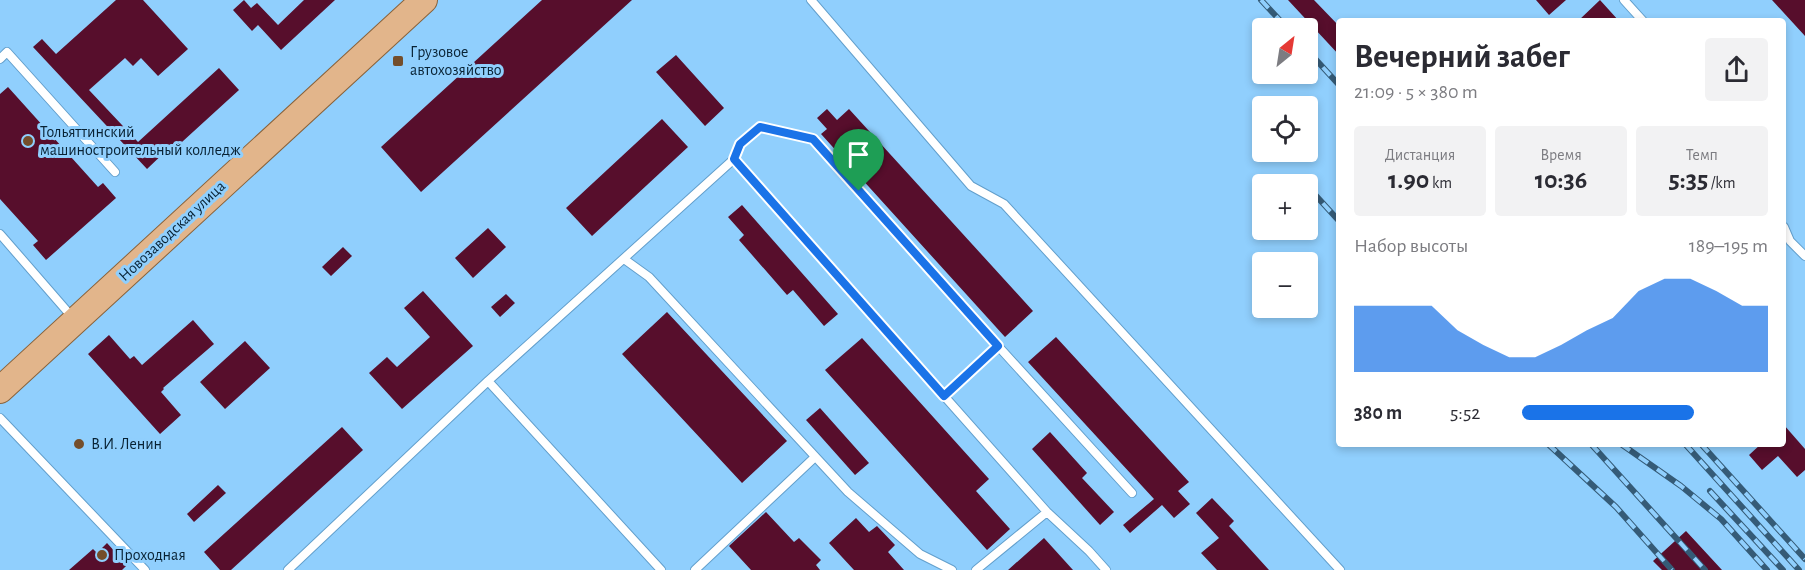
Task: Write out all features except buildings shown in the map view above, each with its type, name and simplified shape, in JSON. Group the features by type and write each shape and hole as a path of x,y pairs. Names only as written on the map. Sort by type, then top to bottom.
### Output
{"main road":[{"name":"Новозаводская улица","path":"0,390 424,0"}],"lane":[{"path":"811,0 971,186 1004,204 1340,570"},
{"path":"1624,0 1640,18"},
{"path":"0,59 7,52 115,172"},
{"path":"288,570 488,381 734,159 740,144 760,127 813,139 1132,493"},
{"path":"734,159 1047,512 1106,570"},
{"path":"1786,231 1790,241 1805,256"},
{"path":"0,234 75,321"},
{"path":"624,259 649,277 848,492 920,554 952,570"},
{"path":"944,396 998,346"},
{"path":"488,381 661,570"},
{"path":"0,418 145,570"},
{"path":"695,570 815,456"},
{"path":"976,570 1047,512"}],"railway":[{"path":"1261,0 1278,18"},
{"path":"1318,62 1336,82"},
{"path":"1318,198 1336,218"},
{"path":"1551,447 1616,507 1672,570"},
{"path":"1594,447 1705,570"},
{"path":"1625,447 1681,486 1721,519 1767,570"},
{"path":"1688,447 1799,570"},
{"path":"1704,447 1805,559"},
{"path":"1710,491 1783,570"}],"place":[{"name":"Грузовое автохозяйство","path":"398,61"},
{"name":"Тольяттинский машиностроительный колледж","path":"28,141"},
{"name":"В.И. Ленин","path":"79,444"},
{"name":"Проходная","path":"102,555"}],"route":[{"path":"760,127 813,139 859,191 998,346 944,396 734,159 740,144 760,127"}]}
